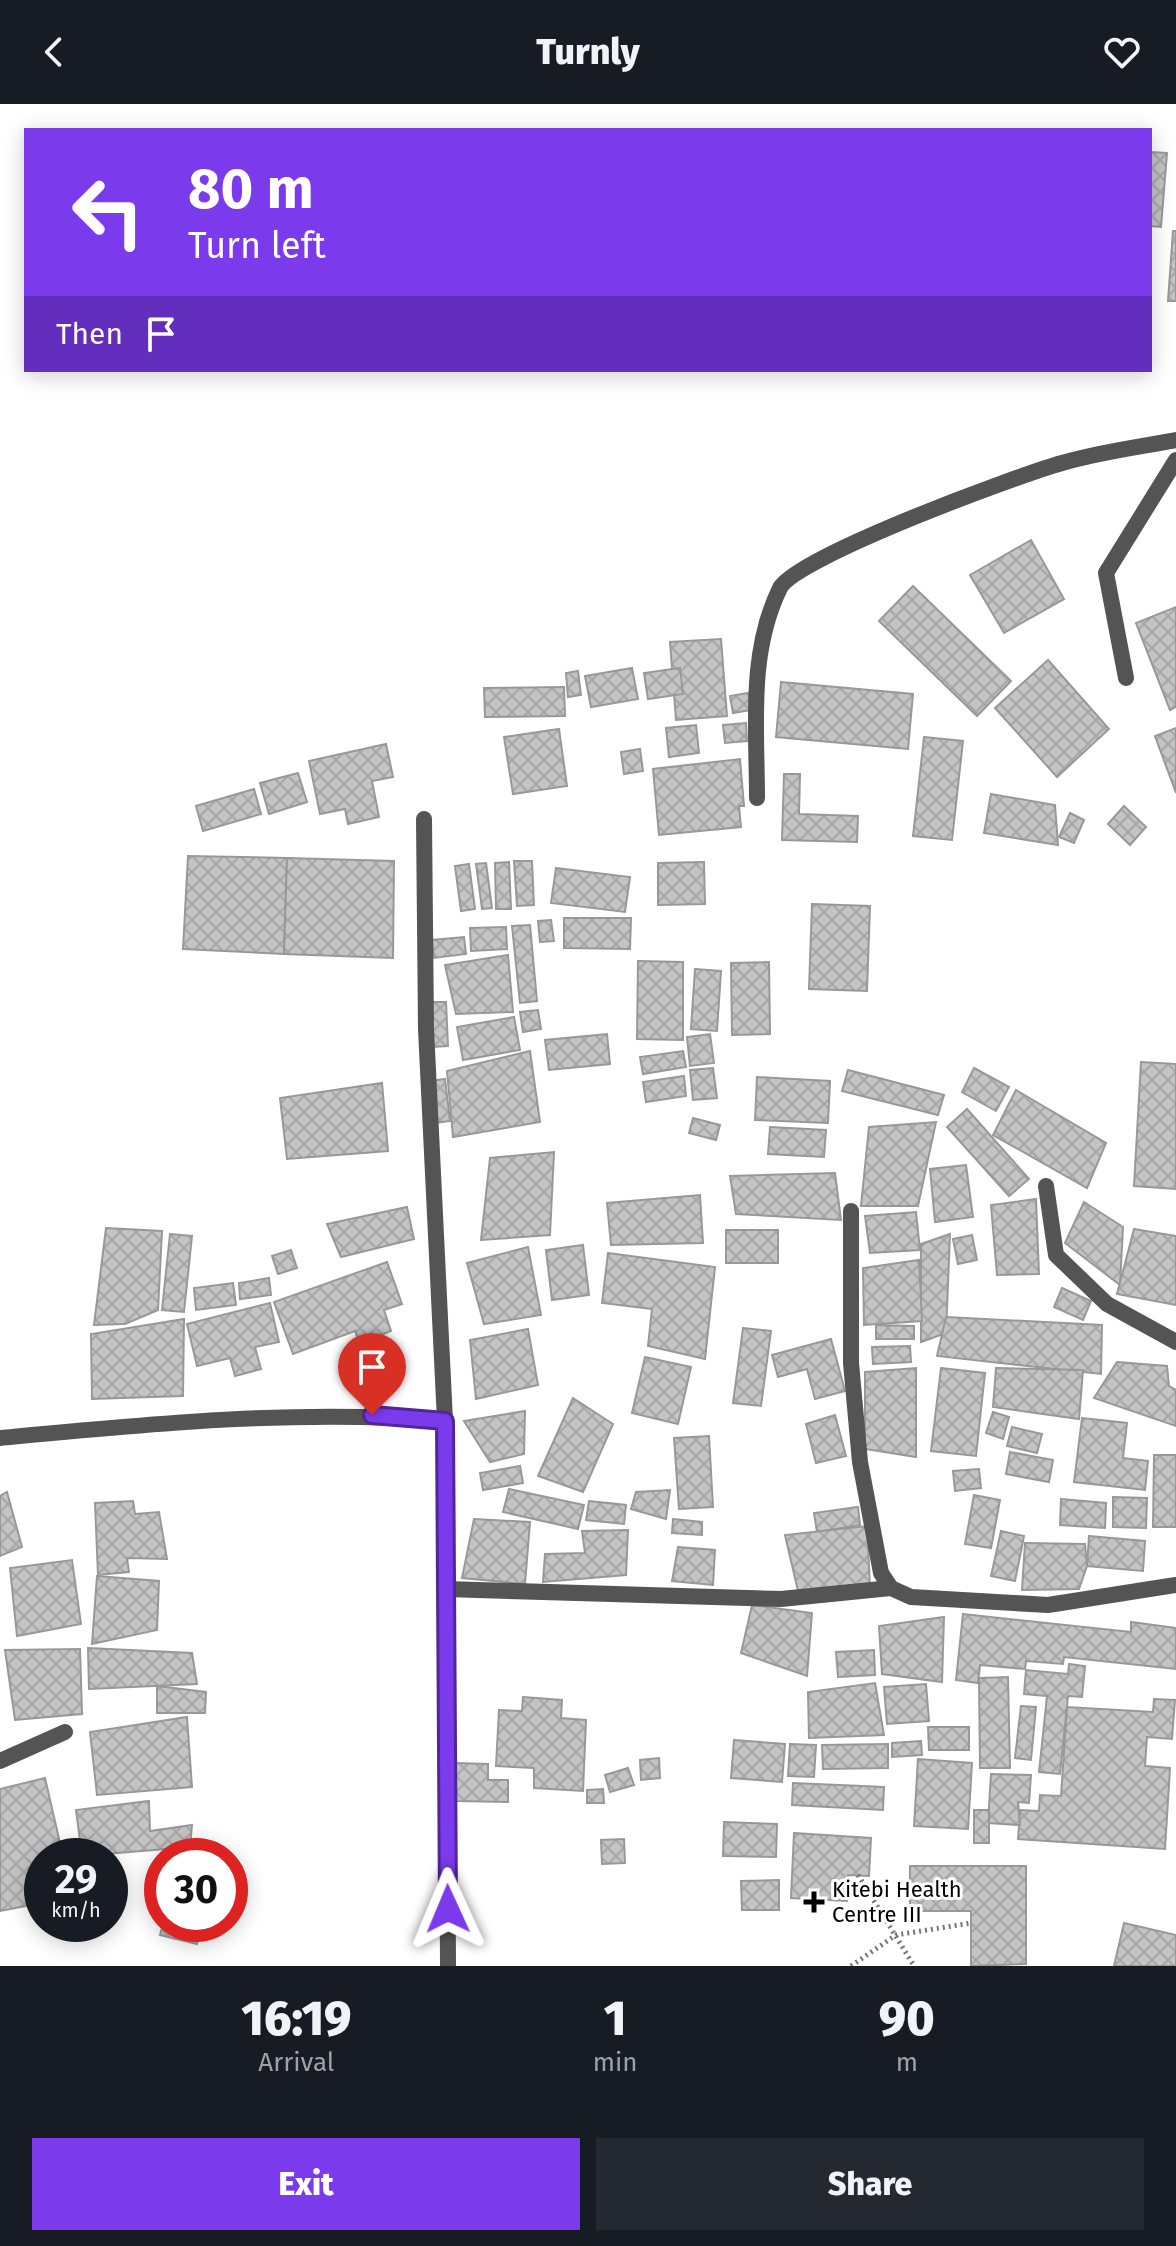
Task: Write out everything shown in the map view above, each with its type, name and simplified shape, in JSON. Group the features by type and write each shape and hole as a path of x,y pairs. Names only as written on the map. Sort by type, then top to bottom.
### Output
{"street":[{"path":"757,798 756,667 782,585 806,565 842,546 1063,462 1176,440"},
{"path":"1126,678 1106,573 1176,460"},
{"path":"424,819 426,1029 445,1421 448,1966"},
{"path":"1046,1186 1056,1255 1107,1304 1176,1342"},
{"path":"851,1211 851,1363 860,1462 881,1573 891,1588"},
{"path":"0,1438 190,1421 372,1415 445,1421"},
{"path":"445,1589 781,1599 891,1588 911,1597 1048,1605 1176,1585"},
{"path":"0,1761 65,1732"}],"path":[{"path":"858,1875 914,1966"},
{"path":"851,1966 896,1935 971,1923"}],"building":[{"path":"1152,152 1167,153 1161,227 1152,226"},
{"path":"1173,231 1176,231 1176,301 1168,301"},
{"path":"1031,540 1064,599 1004,633 970,575"},
{"path":"913,586 1011,681 977,716 879,621"},
{"path":"1176,607 1176,707 1170,710 1136,623"},
{"path":"721,639 727,716 676,720 670,642"},
{"path":"1048,660 1109,729 1057,777 995,708"},
{"path":"632,668 638,699 591,707 585,676"},
{"path":"680,668 683,694 648,699 644,673"},
{"path":"578,671 581,695 568,697 566,673"},
{"path":"781,682 913,694 908,749 776,737"},
{"path":"564,687 565,716 485,717 484,688"},
{"path":"748,693 751,710 733,713 730,696"},
{"path":"746,723 747,741 725,743 723,725"},
{"path":"696,725 699,753 669,757 666,728"},
{"path":"1176,728 1176,793 1155,736"},
{"path":"559,729 567,786 513,794 504,737"},
{"path":"924,737 963,741 952,840 913,836"},
{"path":"386,744 393,777 372,781 379,817 348,824 345,809 320,814 309,761"},
{"path":"640,749 643,771 624,774 621,752"},
{"path":"740,759 744,806 739,806 741,827 659,835 653,769"},
{"path":"298,773 307,802 269,814 260,783"},
{"path":"784,774 800,774 799,814 858,816 857,842 782,840"},
{"path":"254,789 261,814 203,831 196,806"},
{"path":"991,794 1055,805 1058,845 984,833"},
{"path":"1124,806 1146,827 1130,845 1108,824"},
{"path":"1070,813 1084,820 1074,843 1059,837"},
{"path":"188,856 287,858 284,954 183,949"},
{"path":"287,858 394,861 393,958 284,954"},
{"path":"514,861 532,861 534,905 517,906"},
{"path":"509,862 511,909 496,909 495,863"},
{"path":"704,862 705,904 658,905 658,863"},
{"path":"486,863 492,908 482,909 476,864"},
{"path":"469,864 475,909 461,911 455,866"},
{"path":"556,868 630,877 625,912 551,903"},
{"path":"812,904 870,906 867,991 809,989"},
{"path":"564,918 631,918 630,949 564,948"},
{"path":"551,920 554,941 540,942 538,921"},
{"path":"530,925 537,1001 520,1003 512,926"},
{"path":"506,927 507,949 471,951 470,928"},
{"path":"464,937 466,954 434,958 432,940"},
{"path":"508,955 513,1012 456,1014 445,965"},
{"path":"638,961 683,962 683,1040 637,1039"},
{"path":"769,962 770,1034 732,1035 731,963"},
{"path":"695,969 721,971 717,1031 691,1029"},
{"path":"429,1002 446,1002 448,1046 431,1047"},
{"path":"538,1010 541,1029 523,1032 520,1012"},
{"path":"514,1017 520,1050 463,1060 457,1027"},
{"path":"607,1034 610,1064 549,1070 545,1040"},
{"path":"710,1034 714,1063 690,1066 687,1037"},
{"path":"530,1051 540,1122 453,1137 447,1071"},
{"path":"683,1051 686,1067 643,1074 640,1057"},
{"path":"1141,1062 1176,1064 1176,1189 1134,1186"},
{"path":"713,1068 717,1098 693,1100 690,1070"},
{"path":"974,1068 1009,1087 996,1111 962,1092"},
{"path":"848,1070 944,1095 938,1115 842,1091"},
{"path":"684,1076 686,1096 646,1102 643,1082"},
{"path":"757,1077 830,1081 828,1123 755,1120"},
{"path":"445,1079 450,1121 435,1123 430,1081"},
{"path":"382,1083 388,1151 287,1159 280,1098"},
{"path":"1016,1090 1106,1143 1087,1188 993,1135"},
{"path":"967,1109 1029,1179 1009,1196 947,1127"},
{"path":"693,1118 720,1125 716,1140 689,1133"},
{"path":"936,1122 918,1206 861,1206 869,1127"},
{"path":"770,1127 826,1130 824,1157 768,1154"},
{"path":"554,1152 550,1235 481,1240 490,1158"},
{"path":"966,1165 973,1217 935,1222 930,1169"},
{"path":"835,1173 841,1220 736,1214 730,1176"},
{"path":"700,1195 703,1243 611,1245 607,1203"},
{"path":"1036,1199 1039,1274 997,1275 991,1205"},
{"path":"1084,1202 1123,1227 1120,1285 1065,1243"},
{"path":"407,1207 414,1239 341,1257 327,1224"},
{"path":"916,1212 920,1250 870,1253 865,1216"},
{"path":"106,1228 162,1231 158,1310 125,1324 94,1325"},
{"path":"1134,1229 1176,1236 1176,1305 1117,1294"},
{"path":"726,1230 778,1230 778,1263 726,1263"},
{"path":"170,1234 192,1236 184,1312 162,1310"},
{"path":"950,1234 946,1333 921,1342 921,1244"},
{"path":"972,1235 977,1260 958,1264 953,1239"},
{"path":"583,1245 589,1295 552,1300 546,1250"},
{"path":"528,1247 541,1315 484,1324 467,1263"},
{"path":"291,1250 297,1268 278,1274 272,1256"},
{"path":"608,1253 715,1267 705,1359 648,1346 652,1309 602,1303"},
{"path":"919,1260 922,1321 864,1325 863,1268"},
{"path":"387,1262 402,1304 384,1310 391,1331 360,1343 355,1331 293,1354 274,1302"},
{"path":"269,1278 271,1295 240,1299 239,1283"},
{"path":"233,1283 236,1305 196,1310 194,1288"},
{"path":"1062,1288 1091,1301 1083,1320 1054,1307"},
{"path":"270,1303 279,1342 255,1347 261,1369 235,1376 230,1358 197,1366 187,1324"},
{"path":"946,1317 1102,1325 1101,1374 937,1356"},
{"path":"184,1319 183,1396 92,1399 91,1334"},
{"path":"876,1325 914,1326 914,1339 876,1339"},
{"path":"743,1328 771,1331 761,1406 733,1403"},
{"path":"528,1329 538,1385 476,1399 470,1340"},
{"path":"831,1339 845,1391 815,1399 807,1369 778,1377 772,1355"},
{"path":"910,1346 911,1362 873,1364 872,1347"},
{"path":"645,1357 691,1367 678,1424 632,1413"},
{"path":"1117,1362 1167,1366 1169,1386 1176,1390 1176,1426 1094,1398"},
{"path":"916,1368 916,1457 865,1449 865,1372"},
{"path":"941,1368 985,1373 976,1456 931,1451"},
{"path":"996,1368 1083,1370 1079,1419 993,1407"},
{"path":"573,1398 613,1424 583,1492 538,1476"},
{"path":"525,1411 524,1454 490,1462 464,1421"},
{"path":"993,1412 1009,1417 1003,1439 986,1433"},
{"path":"835,1415 846,1456 816,1463 806,1424"},
{"path":"1082,1418 1127,1423 1123,1458 1148,1461 1145,1490 1074,1482"},
{"path":"1012,1427 1042,1434 1037,1453 1007,1446"},
{"path":"709,1436 713,1507 679,1509 674,1438"},
{"path":"1010,1452 1053,1460 1049,1482 1006,1474"},
{"path":"1154,1455 1176,1455 1176,1527 1153,1527"},
{"path":"520,1466 523,1483 483,1490 480,1473"},
{"path":"979,1469 981,1488 955,1491 953,1471"},
{"path":"509,1489 584,1505 578,1529 503,1512"},
{"path":"670,1490 666,1519 631,1509 636,1492"},
{"path":"7,1492 22,1547 0,1556 0,1496"},
{"path":"974,1495 1000,1500 991,1548 965,1544"},
{"path":"1113,1497 1147,1498 1146,1528 1113,1527"},
{"path":"1061,1499 1106,1503 1105,1528 1060,1525"},
{"path":"133,1501 135,1514 159,1512 167,1559 127,1558 129,1572 98,1575 95,1503"},
{"path":"589,1501 626,1505 624,1524 586,1520"},
{"path":"858,1507 860,1525 817,1532 814,1513"},
{"path":"474,1519 530,1522 525,1584 462,1578"},
{"path":"673,1519 702,1522 702,1535 672,1533"},
{"path":"867,1526 870,1587 798,1591 785,1535"},
{"path":"628,1530 626,1575 543,1582 545,1554 585,1553 582,1531"},
{"path":"1001,1531 1024,1536 1015,1581 991,1576"},
{"path":"1089,1536 1145,1541 1143,1571 1087,1566"},
{"path":"1025,1543 1085,1544 1087,1566 1079,1589 1022,1590"},
{"path":"678,1547 715,1550 713,1585 672,1581"},
{"path":"72,1560 81,1624 17,1636 10,1568"},
{"path":"97,1576 159,1581 157,1630 92,1644"},
{"path":"752,1605 812,1613 807,1676 741,1653"},
{"path":"963,1614 1131,1632 1131,1622 1176,1628 1176,1669 1064,1657 1063,1664 1026,1661 1025,1669 980,1665 978,1683 956,1680"},
{"path":"944,1617 942,1682 882,1674 879,1626"},
{"path":"88,1648 192,1653 197,1684 89,1689"},
{"path":"80,1649 82,1714 15,1720 5,1650"},
{"path":"874,1650 875,1675 838,1677 836,1652"},
{"path":"1069,1664 1085,1666 1082,1697 1068,1696 1060,1774 1039,1772 1047,1696 1024,1694 1026,1670 1068,1674"},
{"path":"1008,1677 1010,1768 980,1768 979,1678"},
{"path":"875,1683 884,1735 809,1738 808,1692"},
{"path":"926,1684 929,1721 887,1724 884,1687"},
{"path":"157,1686 206,1692 205,1713 157,1713"},
{"path":"523,1697 562,1700 561,1718 586,1720 583,1791 534,1788 534,1768 496,1766 499,1710 522,1711"},
{"path":"1154,1699 1175,1700 1172,1739 1147,1737 1145,1766 1170,1768 1165,1849 1018,1839 1020,1810 1039,1811 1040,1795 1061,1796 1067,1707 1153,1712"},
{"path":"1021,1706 1036,1707 1031,1760 1015,1758"},
{"path":"187,1717 192,1787 97,1795 90,1732"},
{"path":"928,1727 969,1727 969,1750 929,1750"},
{"path":"734,1740 785,1744 782,1782 731,1778"},
{"path":"921,1741 922,1755 892,1757 892,1743"},
{"path":"790,1744 816,1745 814,1777 788,1776"},
{"path":"888,1744 888,1768 823,1769 822,1745"},
{"path":"659,1758 660,1778 641,1780 640,1760"},
{"path":"918,1759 972,1763 968,1829 914,1826"},
{"path":"456,1763 488,1764 488,1780 508,1780 508,1802 456,1801"},
{"path":"628,1768 634,1785 610,1792 605,1775"},
{"path":"991,1774 1031,1775 1029,1803 1018,1802 1020,1825 988,1823"},
{"path":"45,1778 59,1838 24,1838 24,1906 0,1911 0,1789"},
{"path":"793,1783 884,1787 883,1810 792,1805"},
{"path":"603,1789 604,1803 587,1803 587,1790"},
{"path":"149,1801 150,1831 192,1825 191,1838 144,1838 144,1851 128,1852 128,1838 80,1838 76,1810"},
{"path":"974,1810 989,1810 989,1843 974,1843"},
{"path":"724,1822 777,1824 776,1857 723,1856"},
{"path":"794,1833 871,1838 869,1876 848,1875 847,1901 791,1898"},
{"path":"624,1839 625,1863 602,1864 601,1840"},
{"path":"910,1866 1026,1866 1026,1964 971,1966 971,1911 910,1911"},
{"path":"779,1880 779,1910 742,1910 741,1881"},
{"path":"1124,1923 1176,1935 1176,1966 1114,1966"}],"place":[{"name":"Kitebi Health Centre III","path":"814,1902"}],"route":[{"path":"372,1415 445,1421 448,1909"}]}
